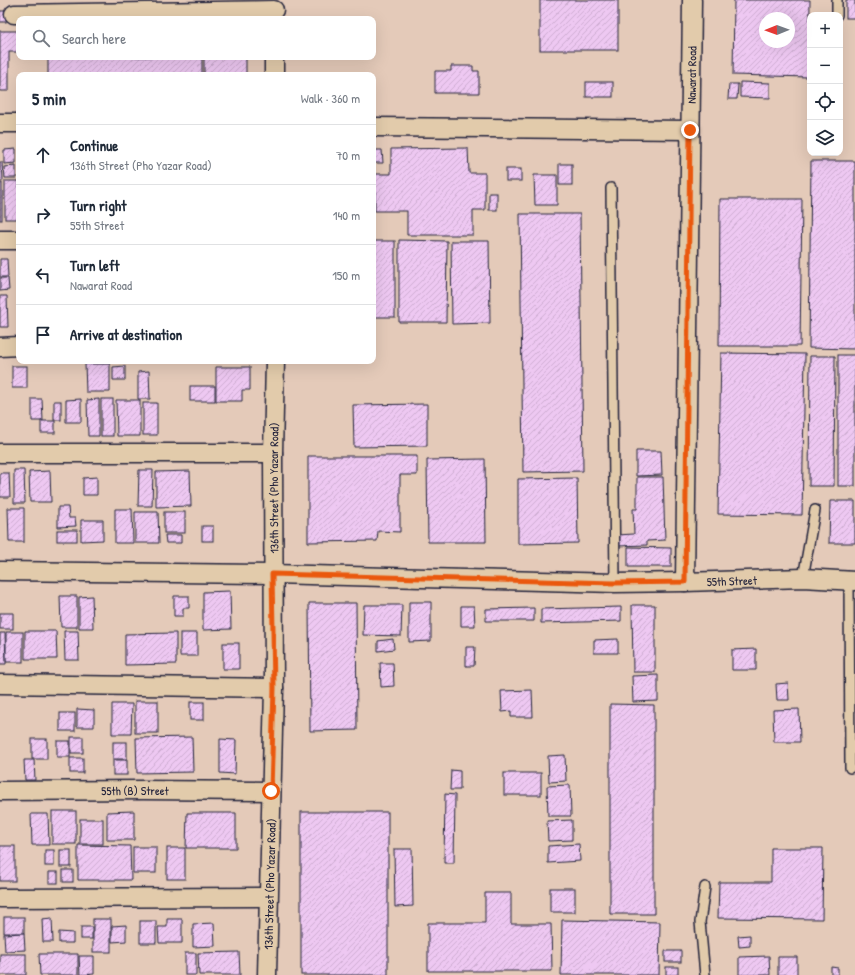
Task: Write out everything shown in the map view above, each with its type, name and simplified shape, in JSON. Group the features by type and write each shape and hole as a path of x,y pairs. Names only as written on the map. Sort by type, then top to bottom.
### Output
{"street":[{"name":"Nawarat Road","path":"685,582 692,0"},
{"path":"14,14 274,10"},
{"path":"274,60 274,72"},
{"path":"0,123 16,123"},
{"path":"376,127 690,130"},
{"path":"0,240 16,240"},
{"path":"0,347 16,346"},
{"name":"136th Street (Pho Yazar Road)","path":"267,975 274,688 272,574 274,502 272,453 275,364"},
{"path":"0,453 272,453"},
{"name":"55th Street","path":"0,571 272,574 614,583 803,578 852,581"},
{"path":"0,684 274,688"},
{"name":"55th (B) Street","path":"0,791 271,791"},
{"path":"0,898 268,897"}],"lane":[{"path":"837,0 837,12"},
{"path":"611,188 614,583"},
{"path":"803,578 815,510"},
{"path":"850,768 852,581"},
{"path":"705,887 700,922 705,975"}],"building":[{"path":"540,0 618,0 618,50 540,50"},
{"path":"734,0 810,0 810,12 807,12 807,77 733,75"},
{"path":"846,0 855,0 855,18 846,18"},
{"path":"0,11 6,11 6,22 0,22"},
{"path":"0,31 16,31 16,52 9,52 9,91 0,91"},
{"path":"48,60 202,60 202,72 48,72"},
{"path":"204,60 246,60 246,72 204,72"},
{"path":"451,66 473,66 473,71 479,71 479,93 435,93 435,71 451,71"},
{"path":"586,82 613,82 613,97 586,97"},
{"path":"740,82 770,83 770,98 740,97"},
{"path":"729,84 738,84 737,99 728,99"},
{"path":"468,148 469,173 485,173 485,210 473,210 473,235 407,235 407,211 376,211 376,174 391,174 391,149"},
{"path":"16,149 16,163 4,164 4,150"},
{"path":"376,150 382,150 383,163 376,163"},
{"path":"811,161 855,161 855,349 809,348"},
{"path":"0,162 2,162 3,181 0,181"},
{"path":"559,164 572,164 572,185 559,185"},
{"path":"16,166 16,178 5,178 4,167"},
{"path":"506,169 521,169 521,181 506,181"},
{"path":"534,175 557,175 557,205 535,205"},
{"path":"5,181 16,181 16,219 5,219"},
{"path":"0,183 2,183 2,220 0,220"},
{"path":"489,193 497,193 497,210 489,210"},
{"path":"720,199 802,199 800,346 719,346"},
{"path":"520,214 580,214 583,471 523,472"},
{"path":"399,240 447,241 446,322 399,322"},
{"path":"376,241 395,241 395,317 376,317"},
{"path":"451,241 489,241 490,323 452,324"},
{"path":"0,259 7,259 8,277 0,277"},
{"path":"0,278 8,278 9,290 0,291"},
{"path":"0,296 7,296 8,327 0,327"},
{"path":"721,353 805,354 802,515 718,514"},
{"path":"838,355 855,355 855,486 838,486"},
{"path":"810,356 835,356 834,486 809,486"},
{"path":"85,364 110,364 110,392 86,392"},
{"path":"12,366 27,366 27,388 12,388"},
{"path":"125,366 125,380 113,380 113,367"},
{"path":"216,367 250,367 250,390 242,390 242,401 216,401"},
{"path":"149,371 150,399 138,399 138,372"},
{"path":"190,386 215,386 215,401 190,401"},
{"path":"32,399 42,399 43,421 32,421"},
{"path":"81,399 81,422 66,422 66,400"},
{"path":"99,399 99,436 88,436 87,400"},
{"path":"101,399 113,399 113,436 101,436"},
{"path":"116,400 140,400 140,436 117,436"},
{"path":"54,401 61,401 61,420 54,420"},
{"path":"143,403 157,403 157,435 143,435"},
{"path":"427,404 427,446 354,447 353,405"},
{"path":"41,421 55,421 55,433 41,433"},
{"path":"636,451 661,451 662,475 636,476"},
{"path":"308,456 417,456 417,475 400,475 400,532 378,531 377,541 308,542"},
{"path":"485,459 486,542 428,542 427,460"},
{"path":"14,470 24,470 25,503 14,503"},
{"path":"139,470 153,470 152,506 138,506"},
{"path":"50,471 51,502 30,502 29,472"},
{"path":"190,471 191,506 156,507 156,472"},
{"path":"0,473 9,473 10,497 0,497"},
{"path":"97,477 97,495 83,495 83,478"},
{"path":"637,477 663,477 665,540 647,541 647,545 617,546 617,535 634,534 633,509 637,509"},
{"path":"577,478 578,543 518,544 518,479"},
{"path":"830,501 855,501 855,543 829,543"},
{"path":"58,507 68,507 69,518 75,518 76,526 58,527"},
{"path":"8,508 24,508 24,542 9,542"},
{"path":"115,509 132,509 133,543 115,543"},
{"path":"135,512 158,512 159,543 135,543"},
{"path":"164,512 185,512 185,533 164,533"},
{"path":"81,520 103,520 103,540 81,541"},
{"path":"202,526 213,526 213,541 202,541"},
{"path":"57,530 77,530 77,541 57,541"},
{"path":"165,535 181,535 181,543 166,543"},
{"path":"628,547 671,548 671,567 628,567"},
{"path":"230,591 231,629 203,630 203,592"},
{"path":"60,596 77,596 77,627 61,627"},
{"path":"92,596 93,628 79,628 79,597"},
{"path":"174,596 189,596 189,608 183,608 183,616 174,616"},
{"path":"409,602 431,602 431,641 409,642"},
{"path":"309,603 356,603 357,730 310,731"},
{"path":"364,605 402,605 401,636 363,635"},
{"path":"632,605 655,605 655,672 633,672"},
{"path":"461,606 474,606 475,626 461,626"},
{"path":"621,607 621,621 541,623 541,609"},
{"path":"534,608 534,621 486,621 486,609"},
{"path":"0,613 13,613 13,629 0,629"},
{"path":"25,631 56,631 57,659 25,659"},
{"path":"64,631 78,631 79,660 65,660"},
{"path":"6,632 23,632 23,662 6,662"},
{"path":"0,633 5,633 6,664 0,664"},
{"path":"176,633 176,664 125,665 125,634"},
{"path":"180,633 197,633 197,656 180,656"},
{"path":"393,639 394,649 378,651 378,641"},
{"path":"618,639 618,653 594,653 594,640"},
{"path":"223,643 239,643 239,669 223,669"},
{"path":"466,647 475,647 474,666 466,666"},
{"path":"756,649 756,670 732,670 732,650"},
{"path":"380,663 393,663 394,686 381,687"},
{"path":"658,675 658,701 633,702 632,676"},
{"path":"788,683 789,700 777,700 776,684"},
{"path":"532,690 533,717 511,717 511,711 502,712 501,691"},
{"path":"135,701 158,701 158,733 135,733"},
{"path":"190,702 204,702 204,720 190,720"},
{"path":"112,704 132,704 131,734 112,734"},
{"path":"610,704 654,705 654,914 610,914"},
{"path":"77,709 94,710 94,727 77,727"},
{"path":"799,709 800,742 774,742 773,710"},
{"path":"60,713 75,713 75,731 60,731"},
{"path":"71,737 83,737 83,753 71,753"},
{"path":"192,737 193,772 137,773 136,738"},
{"path":"32,739 47,739 47,759 32,759"},
{"path":"220,739 236,740 235,774 220,773"},
{"path":"57,741 70,741 70,757 57,757"},
{"path":"113,742 127,742 127,759 113,759"},
{"path":"565,755 566,781 549,782 548,756"},
{"path":"70,758 83,758 83,773 70,773"},
{"path":"24,760 34,760 35,780 25,780"},
{"path":"113,760 127,760 127,775 113,775"},
{"path":"451,770 460,771 460,790 450,790"},
{"path":"504,773 541,773 541,795 504,795"},
{"path":"570,785 571,816 548,816 547,786"},
{"path":"445,794 455,795 454,863 444,863"},
{"path":"52,811 76,811 76,844 52,844"},
{"path":"134,811 134,840 107,840 107,812"},
{"path":"301,812 388,812 388,975 301,975"},
{"path":"187,813 236,813 236,848 186,848"},
{"path":"31,814 48,814 49,845 32,845"},
{"path":"80,819 103,819 103,844 80,844"},
{"path":"572,820 572,840 548,841 547,821"},
{"path":"579,844 580,861 548,863 548,846"},
{"path":"78,845 130,846 131,880 78,880"},
{"path":"0,846 15,846 15,881 0,881"},
{"path":"133,847 156,847 156,873 133,873"},
{"path":"167,848 185,848 185,879 167,879"},
{"path":"771,848 823,848 822,919 718,918 719,882 771,882"},
{"path":"394,849 412,849 413,906 395,907"},
{"path":"45,850 54,850 54,866 45,866"},
{"path":"60,850 71,850 71,867 60,867"},
{"path":"63,870 73,870 73,882 63,882"},
{"path":"49,872 58,872 58,883 49,883"},
{"path":"550,888 575,888 575,912 550,912"},
{"path":"485,893 511,893 511,924 551,924 552,971 428,971 428,923 485,923"},
{"path":"4,917 24,917 24,933 4,933"},
{"path":"52,918 53,942 43,942 42,919"},
{"path":"93,919 111,919 111,952 93,952"},
{"path":"167,919 182,919 182,943 159,943 158,927 167,927"},
{"path":"562,920 660,922 659,975 561,975"},
{"path":"140,921 156,921 156,943 140,943"},
{"path":"214,923 215,946 193,947 193,924"},
{"path":"126,925 126,941 112,942 112,926"},
{"path":"81,927 92,927 92,939 81,939"},
{"path":"59,932 73,933 73,943 59,943"},
{"path":"24,933 25,950 5,951 4,934"},
{"path":"750,935 750,946 739,947 738,936"},
{"path":"665,951 681,951 681,962 665,962"},
{"path":"239,952 240,975 199,975 198,953"},
{"path":"185,953 196,953 196,975 185,975"},
{"path":"0,954 26,954 26,975 0,975"},
{"path":"39,954 78,954 78,975 40,975"},
{"path":"79,956 94,956 94,974 80,975"},
{"path":"769,956 770,975 739,975 739,957"},
{"path":"778,957 797,957 797,975 778,975"},
{"path":"666,967 678,967 678,975 666,975"},
{"path":"831,967 838,968 838,975 831,975"}],"route":[{"path":"271,791 274,688 272,574 614,583 685,582 690,130"}]}
